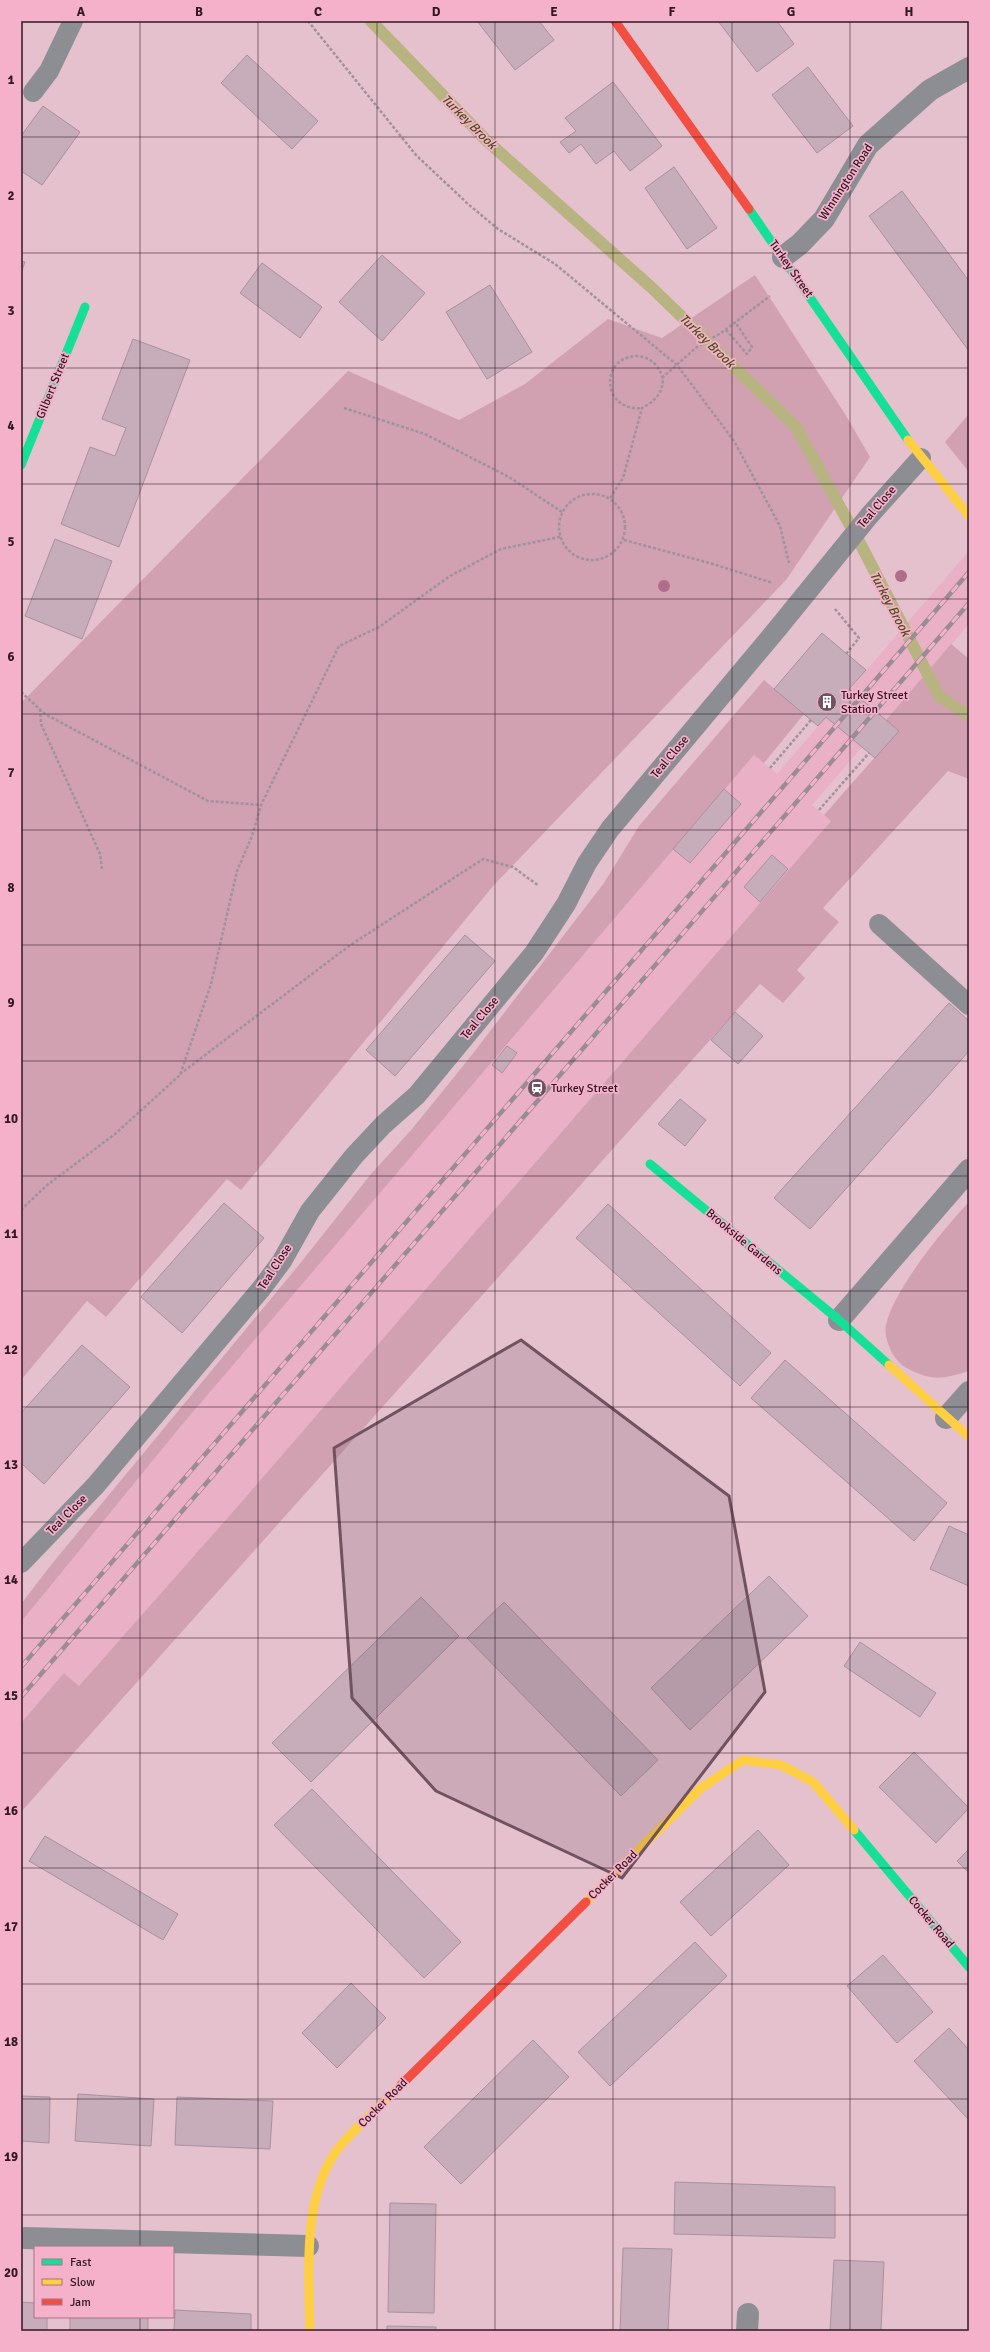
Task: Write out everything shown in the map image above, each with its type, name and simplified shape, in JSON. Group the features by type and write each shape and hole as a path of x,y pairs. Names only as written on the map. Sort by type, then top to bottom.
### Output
{"street":[{"name":"Turkey Street","path":"615,21 783,257 873,391 921,458 969,516"},
{"name":"Winnington Road","path":"783,257 800,244 824,219 868,145 930,90 969,68"},
{"name":"Gilbert Street","path":"21,465 85,307"},
{"name":"Brookside Gardens","path":"650,1164 839,1320 969,1438"},
{"path":"839,1320 969,1170"},
{"path":"946,1418 969,1392"},
{"name":"Cocker Road","path":"310,2331 308,2246 318,2186 340,2146 701,1788 744,1760 781,1765 813,1782 969,1967"},
{"path":"25,2238 308,2246"}],"lane":[{"path":"33,92 49,71 73,21"},
{"name":"Teal Close","path":"21,1563 96,1485 261,1290 282,1261 310,1211 383,1125 417,1095 534,953 566,904 587,863 610,829 801,591 840,550 921,458"},
{"path":"879,924 969,1005"}],"path":[{"path":"308,21 416,155 468,204 498,229 555,264 677,365 734,440 780,526 801,591"},
{"path":"662,378 698,346 726,330 774,293"},
{"path":"726,330 747,354 752,346 735,322"},
{"path":"639,356 653,361 659,368 662,378 660,394 655,402 642,408 633,409 623,406 616,400 610,387 613,369 621,361 630,357 639,356"},
{"path":"344,408 425,434 509,477 562,512"},
{"path":"610,498 623,478 642,408"},
{"path":"587,493 598,494 610,498 621,509 626,524 624,540 613,554 597,561 588,561 576,556 564,545 560,537 559,525 562,512 572,499 587,493"},
{"path":"180,1075 211,984 237,871 252,836 261,805 339,646 379,627 450,576 501,549 560,537"},
{"path":"624,540 713,564 801,591"},
{"path":"834,608 858,638 846,654"},
{"path":"21,692 40,709 157,776 208,801 261,805"},
{"path":"40,709 41,724 100,854 102,869"},
{"path":"770,768 811,720"},
{"path":"819,810 869,753"},
{"path":"21,1210 46,1186 116,1134 180,1075 349,946 483,859 513,867 566,904"}],"highlighted area":[{"path":"521,1340 729,1496 765,1692 622,1878 436,1791 352,1698 334,1448"}],"shaded area":[{"path":"755,275 845,414 870,457 786,580 494,885 241,1190 227,1179 106,1317 87,1301 21,1380 21,703 348,371 459,420 525,384 608,319 662,338"},
{"path":"969,414 969,472 945,442"},
{"path":"969,551 969,624 812,805 831,821 238,1506 79,1686 64,1673 21,1723 21,1622 25,1617 181,1426 754,755 777,774"},
{"path":"951,644 969,659 969,779 948,771 823,908 839,922 797,970 805,978 783,1003 760,984 21,1812 21,1723 64,1673 79,1686 238,1506 831,821 824,815 898,731 886,720"},
{"path":"764,680 804,714 764,763 754,755 181,1426 21,1622 21,1604 51,1565 298,1266 371,1174 412,1129 471,1056 604,883 639,826"},
{"path":"969,1202 969,1371 951,1376 937,1378 930,1377 914,1372 897,1360 890,1349 886,1337 886,1325 898,1295 921,1260 946,1227"}],"building":[{"path":"477,21 539,21 554,40 515,70"},
{"path":"718,21 777,21 794,44 757,72"},
{"path":"247,55 318,121 292,149 221,83"},
{"path":"808,67 853,126 817,153 772,95"},
{"path":"613,82 662,146 630,171 614,151 596,164 581,144 569,153 560,142 576,131 565,118"},
{"path":"43,106 80,132 42,185 21,171 21,136"},
{"path":"674,167 717,228 687,249 645,188"},
{"path":"902,191 969,281 969,351 869,216"},
{"path":"382,255 425,293 382,341 339,302"},
{"path":"21,261 25,262 21,273"},
{"path":"262,263 322,307 300,338 240,293"},
{"path":"490,285 532,352 487,379 446,312"},
{"path":"133,339 190,360 119,547 61,524 90,447 115,456 126,428 102,419"},
{"path":"55,539 112,561 82,639 25,616"},
{"name":"Turkey Street Station","path":"822,633 866,670 849,689 899,731 875,758 826,717 818,726 774,689"},
{"path":"724,789 741,804 690,863 673,849"},
{"path":"772,855 788,869 760,902 744,887"},
{"path":"465,935 495,961 395,1076 366,1050"},
{"path":"949,1003 969,1021 969,1051 810,1229 774,1198"},
{"path":"735,1012 763,1036 738,1064 711,1040"},
{"path":"507,1046 517,1053 502,1073 492,1065"},
{"path":"680,1099 706,1120 685,1146 658,1124"},
{"path":"224,1203 264,1238 182,1333 141,1297"},
{"path":"608,1204 771,1353 740,1386 576,1238"},
{"path":"82,1345 130,1387 44,1484 21,1463 21,1413"},
{"path":"785,1360 947,1503 914,1541 751,1398"},
{"path":"949,1526 969,1535 969,1586 930,1569"},
{"path":"769,1576 808,1616 690,1730 651,1688"},
{"path":"421,1597 459,1636 311,1782 272,1743"},
{"path":"504,1602 658,1760 621,1796 467,1638"},
{"path":"860,1642 936,1693 920,1717 844,1666"},
{"path":"914,1752 969,1808 936,1843 879,1787"},
{"path":"312,1789 461,1942 424,1978 274,1825"},
{"path":"758,1830 789,1865 711,1936 680,1902"},
{"path":"45,1836 178,1914 163,1940 29,1861"},
{"path":"969,1849 969,1873 957,1861"},
{"path":"695,1942 727,1976 610,2086 578,2052"},
{"path":"883,1955 933,2012 897,2043 847,1986"},
{"path":"351,1983 386,2018 337,2068 302,2033"},
{"path":"949,2028 969,2050 969,2120 914,2061"},
{"path":"533,2040 569,2077 461,2184 424,2147"},
{"path":"78,2094 154,2099 151,2146 75,2141"},
{"path":"21,2096 50,2097 49,2143 21,2141"},
{"path":"177,2097 273,2101 270,2149 175,2145"},
{"path":"675,2182 835,2187 835,2238 674,2234"},
{"path":"390,2203 436,2204 434,2313 388,2312"},
{"path":"623,2248 672,2249 668,2331 620,2331"},
{"path":"834,2260 884,2262 881,2331 830,2331"},
{"path":"21,2302 34,2303 34,2318 47,2318 47,2331 21,2331"},
{"path":"175,2310 251,2314 251,2331 174,2331"},
{"path":"70,2318 148,2318 148,2331 70,2331"},
{"path":"387,2326 436,2327 436,2331 387,2331"}],"waterway":[{"name":"Turkey Brook","path":"371,21 487,141 652,288 796,427 862,547 939,696 969,716"}],"railway":[{"path":"21,1667 969,572"},
{"path":"21,1697 969,603"}],"traffic: fast":[{"path":"749,209 908,440"},
{"path":"21,465 85,307"},
{"path":"650,1164 839,1320 889,1365"},
{"path":"854,1830 969,1967"}],"traffic: slow":[{"path":"908,440 969,516"},
{"path":"889,1365 969,1437"},
{"path":"586,1902 701,1788 743,1760 781,1765 813,1782 854,1830"},
{"path":"310,2331 310,2234 313,2210 319,2186 328,2164 341,2145 401,2085"}],"traffic: jam":[{"path":"615,21 749,209"},
{"path":"401,2085 586,1902"}],"place":[{"name":"Turkey Street Station","path":"827,702"},
{"name":"Turkey Street","path":"537,1088"}]}
